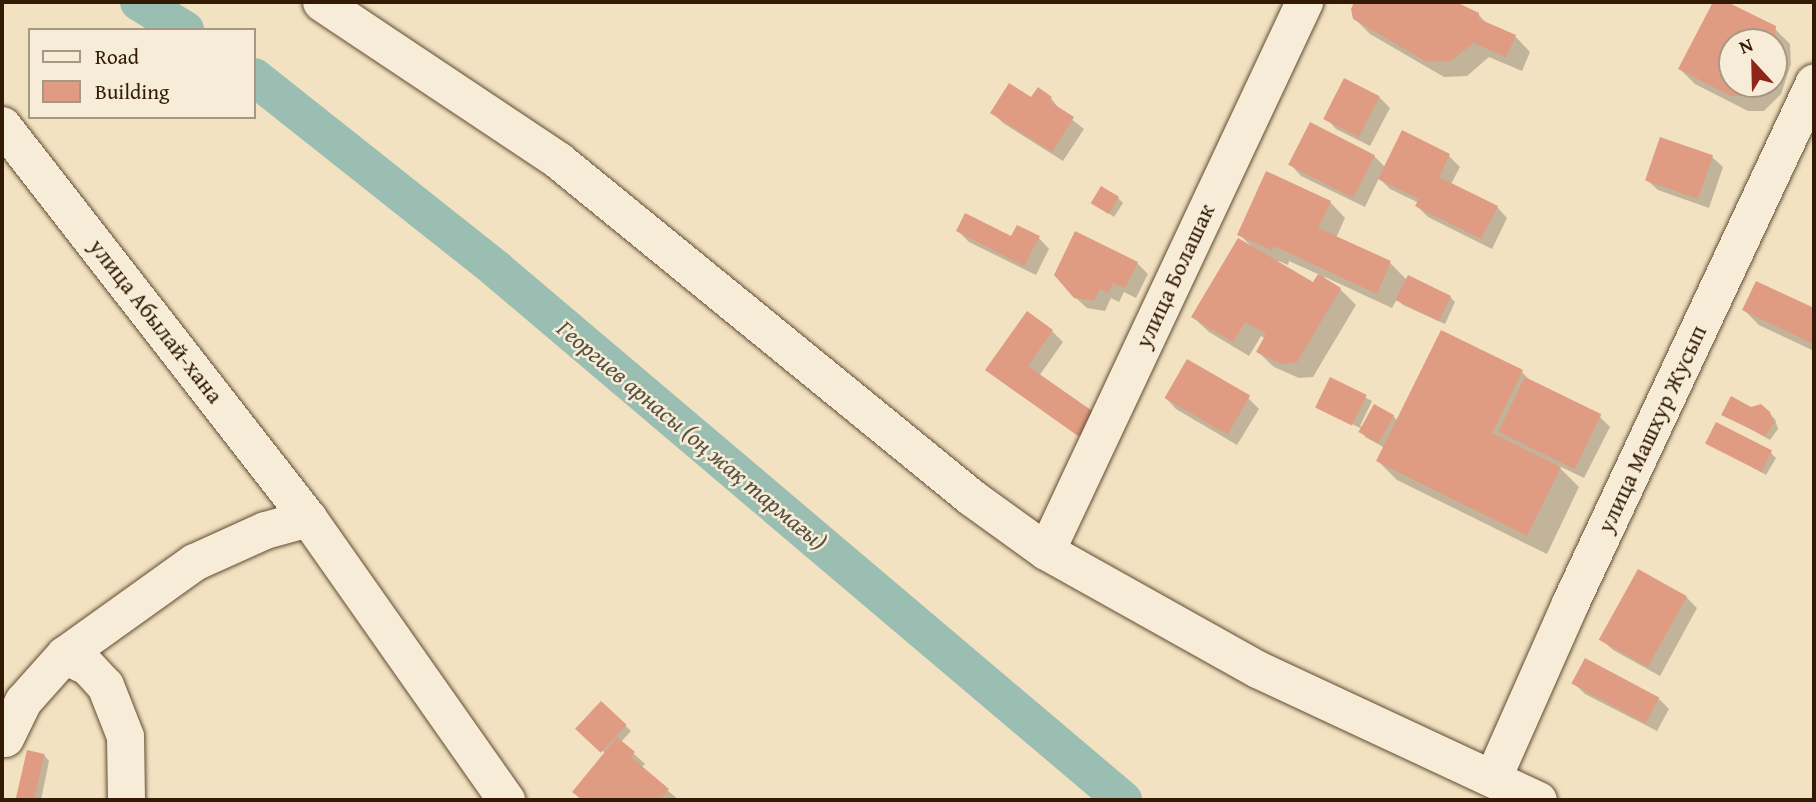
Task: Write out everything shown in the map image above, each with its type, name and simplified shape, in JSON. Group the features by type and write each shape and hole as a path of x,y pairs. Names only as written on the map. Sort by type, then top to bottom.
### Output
{"street":[{"path":"321,2 559,161 971,497 1046,551 1257,669 1538,800"},
{"name":"улица Болашак","path":"1046,551 1304,2"},
{"name":"улица Машхур Жусып","path":"1493,777 1570,603 1814,82"},
{"name":"улица Абылай-хана","path":"2,125 308,518 506,800"},
{"path":"5,738 23,701 64,655 194,562 265,530 308,518"},
{"path":"64,655 87,666 105,685 125,736 126,800"}],"building":[{"path":"1354,2 1456,2 1479,13 1479,19 1516,35 1506,57 1473,43 1451,61 1427,62 1353,19 1351,9"},
{"path":"1713,2 1727,2 1776,26 1718,28 1718,89 1678,69"},
{"path":"1344,78 1380,96 1359,137 1323,119"},
{"path":"1009,83 1031,97 1038,87 1052,97 1049,101 1074,117 1052,152 990,113"},
{"path":"1310,122 1375,155 1353,198 1288,165"},
{"path":"1402,130 1450,154 1439,177 1498,206 1481,239 1415,206 1419,199 1378,179"},
{"path":"1660,137 1713,155 1698,199 1645,180"},
{"path":"1266,171 1331,201 1318,228 1391,261 1377,294 1274,246 1272,250 1237,235"},
{"path":"1101,186 1119,197 1109,214 1091,203"},
{"path":"965,213 1011,236 1017,225 1040,236 1024,266 956,231"},
{"path":"1075,231 1138,262 1125,288 1113,283 1108,293 1100,289 1094,301 1074,298 1054,275"},
{"path":"1238,238 1313,282 1318,274 1341,288 1297,362 1282,364 1256,352 1266,334 1245,322 1233,342 1191,317"},
{"path":"1408,275 1451,296 1439,321 1396,300"},
{"path":"1756,281 1814,308 1814,344 1742,310"},
{"path":"1027,311 1053,330 1028,366 1095,413 1078,436 985,370"},
{"path":"1441,330 1523,370 1492,433 1561,467 1527,536 1376,461"},
{"path":"1187,359 1250,396 1228,434 1164,398"},
{"path":"1330,377 1367,395 1352,426 1315,408"},
{"path":"1525,377 1601,414 1575,469 1498,432"},
{"path":"1731,396 1751,407 1761,404 1770,412 1774,423 1765,436 1721,415"},
{"path":"1374,404 1394,415 1379,443 1358,432"},
{"path":"1716,422 1772,451 1761,472 1705,443"},
{"path":"1638,569 1687,596 1648,667 1599,640"},
{"path":"1585,658 1659,697 1646,723 1571,684"},
{"path":"601,701 627,725 601,753 575,729"},
{"path":"617,737 635,752 631,757 669,789 660,800 582,800 572,792"},
{"path":"27,750 45,754 34,800 16,800"}],"waterway":[{"name":"Георгиев арнасы (оң жақ тармағы)","path":"139,2 182,28"},
{"name":"Георгиев арнасы (оң жақ тармағы)","path":"256,79 496,269 1123,800"}]}
